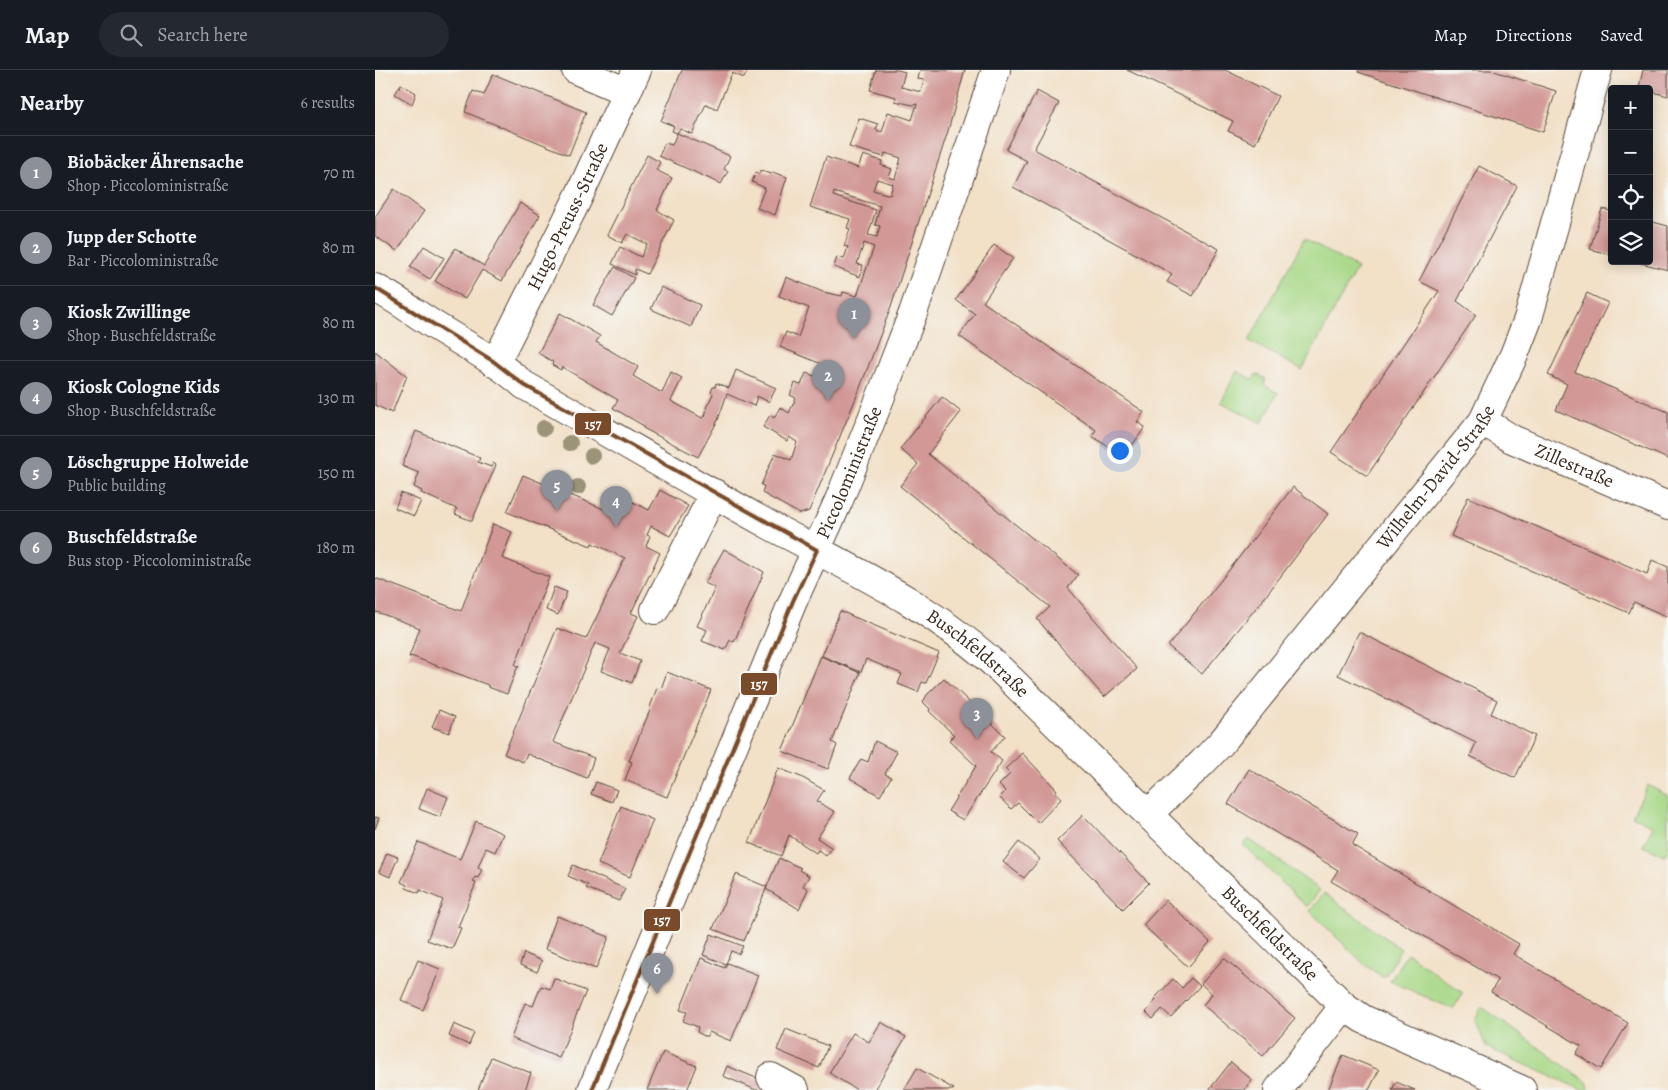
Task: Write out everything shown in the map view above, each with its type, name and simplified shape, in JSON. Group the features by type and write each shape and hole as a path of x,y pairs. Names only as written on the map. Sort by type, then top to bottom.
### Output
{"street":[{"path":"576,70 632,81"},
{"name":"Piccoloministraße","path":"592,1090 793,601 847,482 913,313 996,70"},
{"name":"Wilhelm-David-Straße","path":"1148,814 1202,763 1221,742 1483,421 1514,355 1528,319 1597,70"},
{"name":"Hugo-Preuss-Straße","path":"494,362 578,198 632,81"},
{"name":"Buschfeldstraße","path":"375,288 391,296 494,362 524,385 714,493 916,604 977,647 1343,1006 1363,1019 1521,1090"},
{"name":"Zillestraße","path":"1483,421 1512,439 1668,506"},
{"path":"655,610 714,493"},
{"path":"1278,1090 1343,1006"},
{"path":"771,1077 795,1090"}],"green space":[{"path":"1304,239 1357,268 1302,370 1249,341"},
{"path":"1237,371 1253,380 1256,374 1266,379 1264,385 1278,393 1262,423 1221,402"},
{"path":"1648,785 1668,796 1668,853 1664,855 1643,846 1653,826 1632,816"},
{"path":"1249,839 1320,890 1307,907 1243,845"},
{"path":"1324,893 1401,949 1384,978 1365,965 1310,911"},
{"path":"1407,953 1463,993 1453,1009 1390,981"},
{"path":"1482,1007 1587,1082 1588,1090 1582,1090 1486,1047 1475,1019"}],"building":[{"path":"682,70 748,70 744,78 732,73 717,109 706,104 692,134 680,129 677,133 672,131 674,126 661,121"},
{"path":"876,70 898,70 905,72 901,87 921,92 924,80 918,79 920,70 965,70 948,131 891,307 809,511 800,514 762,493 764,486 761,485 775,453 791,460 797,442 789,437 787,441 763,427 770,415 774,418 780,407 789,413 796,398 790,395 795,383 801,385 806,373 823,379 829,367 780,347 786,332 798,337 809,308 779,296 786,277 823,292 842,296 843,292 857,296 874,247 864,243 857,264 863,265 860,277 834,267 837,257 844,259 848,247 844,246 850,229 847,228 850,219 810,207 826,157 858,168 863,155 882,161 881,165 892,169 889,177 895,179 901,158 885,153 884,157 849,147 859,118 878,124 876,130 882,132 888,112 912,120 917,104 913,105 895,101 896,97 870,90","holes":["877,179 893,184 890,195 873,190","834,192 880,206 875,225 880,226 877,237 868,235 876,210 833,196"]},
{"path":"1127,70 1225,70 1278,96 1255,144 1228,131 1233,121"},
{"path":"1359,70 1491,70 1556,91 1543,132 1358,72"},
{"path":"1643,70 1668,70 1668,96 1653,92 1653,85 1640,85"},
{"path":"493,74 586,112 569,155 465,112 473,91 484,95"},
{"path":"401,84 416,93 412,104 395,94"},
{"path":"1037,91 1059,103 1034,149 1219,249 1193,296 1167,282 1172,274 1013,187 1027,161 1006,150"},
{"path":"677,133 730,156 724,169 728,171 721,184 659,156 665,143 672,145"},
{"path":"647,155 660,162 656,170 672,178 657,210 674,220 647,274 635,269 635,275 612,264 620,247 641,257 647,244 627,234 622,243 607,235"},
{"path":"1479,166 1517,186 1457,301 1476,315 1367,476 1331,452 1439,291 1419,281"},
{"path":"761,170 787,177 775,215 757,208 765,188 752,182 756,172 759,174"},
{"path":"394,189 424,211 397,251 375,236 375,217"},
{"path":"520,203 540,215 502,281 482,270 465,299 435,281 455,248 484,266"},
{"path":"1602,209 1608,210 1608,254 1590,249"},
{"path":"1653,222 1668,226 1668,270 1649,265 1653,265"},
{"path":"994,245 1013,258 983,302 1144,412 1137,422 1145,427 1124,457 1092,436 1096,430 959,336 975,314 956,300"},
{"path":"424,246 444,258 430,279 410,267"},
{"path":"615,267 634,278 612,316 593,305"},
{"path":"661,287 700,305 691,327 651,309"},
{"path":"1587,293 1608,303 1575,372 1668,412 1668,459 1556,410 1567,384 1548,375"},
{"path":"560,313 600,336 596,342 638,367 633,376 662,393 671,372 682,378 671,401 702,418 705,416 706,408 713,394 711,392 713,387 715,387 716,383 729,388 736,370 776,388 769,402 757,396 754,406 727,394 718,420 698,457 643,428 644,426 613,408 618,400 562,367 561,370 552,365 553,362 538,353"},
{"path":"375,351 407,376 392,413 375,405"},
{"path":"942,397 961,412 928,454 1078,575 1068,588 1137,669 1104,697 1037,619 1050,607 900,486 918,464 900,449"},
{"path":"416,431 480,458 478,462 491,467 493,463 496,465 472,521 455,514 457,509 421,493 422,491 414,487 419,473 402,466"},
{"path":"523,475 606,510 613,492 649,510 660,490 688,506 670,536 651,526 647,535 650,536 646,546 660,553 631,613 638,616 620,653 640,661 632,683 601,671 610,649 595,643 553,742 594,758 587,778 527,754 523,762 504,754 557,628 586,639 625,558 592,543 591,546 507,512"},
{"path":"1293,487 1328,514 1265,597 1202,674 1168,646"},
{"path":"401,493 421,501 414,516 395,508"},
{"path":"1468,497 1647,574 1652,560 1668,567 1668,617 1634,602 1629,613 1451,536"},
{"path":"493,524 512,532 502,558 549,577 515,665 519,667 507,694 488,687 488,685 411,656 409,657 420,628 377,612 375,613 375,578 461,611"},
{"path":"724,549 764,572 734,642 730,640 725,650 702,641 707,630 697,626 715,588 705,583"},
{"path":"554,587 567,592 558,615 546,610"},
{"path":"840,611 939,653 926,683 922,682 918,692 898,684 902,674 866,659 861,672 822,656"},
{"path":"1359,632 1497,700 1491,714 1535,736 1515,778 1470,756 1476,743 1338,675"},
{"path":"821,656 860,673 832,742 837,745 828,769 782,751"},
{"path":"667,672 711,690 667,797 625,780 632,762 629,761 657,688 661,689"},
{"path":"944,678 1005,736 991,752 1002,761 963,820 948,811 976,766 949,740 954,735 929,711 930,709 923,702 927,695"},
{"path":"439,710 455,717 449,733 432,727"},
{"path":"875,741 897,752 885,774 891,777 880,796 850,778 861,759 868,762"},
{"path":"1022,753 1057,790 1055,792 1062,798 1038,823 1018,803 1011,809 999,797 1005,791 999,785 1010,774 1005,769"},
{"path":"778,768 801,777 824,790 817,801 835,812 817,838 832,848 826,856 818,850 816,853 789,835 781,856 749,843"},
{"path":"1249,769 1358,834 1352,845 1519,944 1513,954 1628,1023 1601,1069 1576,1054 1581,1046 1491,992 1498,980 1331,881 1338,870 1228,804"},
{"path":"596,782 617,790 612,802 591,794"},
{"path":"427,788 448,797 440,817 419,809"},
{"path":"621,806 653,820 630,877 598,864"},
{"path":"1083,815 1149,883 1123,909 1057,841"},
{"path":"375,817 379,818 375,829"},
{"path":"476,821 503,834 495,852 486,848 478,867 482,869 478,878 475,877 473,882 476,883 458,927 461,928 452,949 427,940 443,900 420,890 419,893 406,888 407,885 401,882 418,842 460,859"},
{"path":"1019,842 1040,859 1024,878 1003,862"},
{"path":"387,853 398,857 390,877 379,872"},
{"path":"779,858 801,868 799,870 809,876 803,886 808,889 799,909 766,889"},
{"path":"573,865 625,889 619,901 586,888 588,885 568,876"},
{"path":"736,874 767,887 744,941 713,929"},
{"path":"1166,900 1210,942 1188,967 1143,925"},
{"path":"557,916 609,937 596,969 545,949"},
{"path":"711,934 743,946 739,954 731,951 726,964 703,955"},
{"path":"524,953 542,961 537,972 520,965"},
{"path":"701,958 725,968 727,963 758,975 731,1041 709,1032 707,1036 704,1036 697,1032 698,1027 683,1021 687,1012 680,1010"},
{"path":"1224,958 1295,1018 1263,1056 1203,1005 1212,994 1201,984"},
{"path":"418,960 440,969 423,1010 401,1000"},
{"path":"554,978 586,991 559,1058 511,1038 525,1003 533,1006 541,986 550,989"},
{"path":"1191,978 1200,986 1171,1017 1162,1009 1153,1019 1146,1012 1156,1000 1155,998 1173,979 1182,988"},
{"path":"881,1022 906,1037 874,1090 857,1090 829,1073 853,1033 869,1042"},
{"path":"454,1024 474,1033 469,1045 449,1036"},
{"path":"786,1029 828,1046 819,1068 777,1050"},
{"path":"663,1052 697,1066 687,1090 647,1090"},
{"path":"1343,1055 1379,1070 1369,1090 1328,1090"},
{"path":"491,1057 531,1073 525,1090 478,1090"},
{"path":"1231,1062 1252,1080 1245,1090 1209,1090"},
{"path":"727,1066 766,1082 763,1090 756,1090 723,1076"},
{"path":"917,1068 954,1089 904,1090"},
{"path":"1396,1082 1415,1090 1392,1090"}],"transit line":[{"name":"157","path":"375,288 493,361 524,385 817,550"},
{"name":"157","path":"592,1090 793,601 817,550"}],"place":[{"name":"Biobäcker Ährensache","path":"854,339"},
{"name":"Jupp der Schotte","path":"828,401"},
{"name":"Löschgruppe Holweide","path":"557,511"},
{"name":"Kiosk Cologne Kids","path":"616,527"},
{"name":"Kiosk Zwillinge","path":"977,739"},
{"name":"Buschfeldstraße","path":"657,994"}]}
